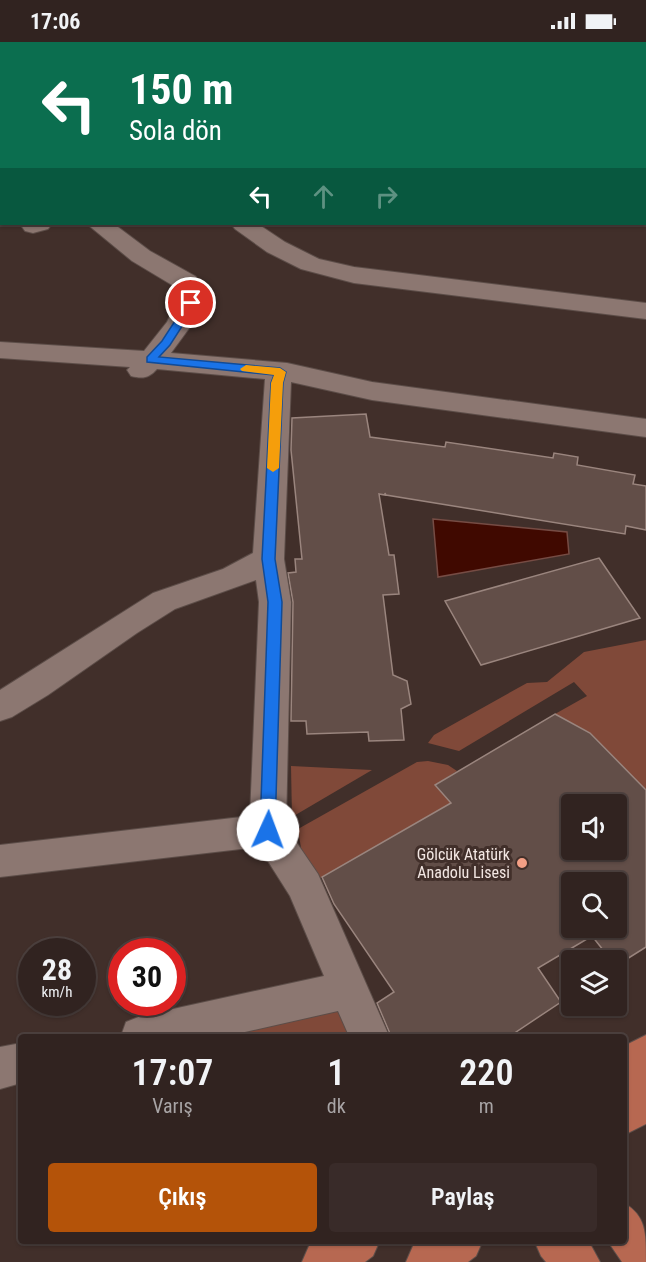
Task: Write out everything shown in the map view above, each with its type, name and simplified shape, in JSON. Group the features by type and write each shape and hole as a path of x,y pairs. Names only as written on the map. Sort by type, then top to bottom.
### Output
{"main road":[{"path":"627,1069 646,1055"},
{"path":"627,1112 646,1099"},
{"path":"627,1230 646,1257"},
{"path":"326,1262 351,1244"},
{"path":"429,1262 454,1244"},
{"path":"560,1244 577,1262"}],"street":[{"path":"100,225 141,256 186,281 195,290 191,303 171,335 146,365"},
{"path":"244,225 276,247 310,264 354,275 646,311"},
{"path":"0,350 279,377 646,428"},
{"path":"0,358 146,365"},
{"path":"279,377 458,413 646,438"},
{"path":"279,377 268,559 275,602 268,830 305,886 368,1034"},
{"path":"0,707 36,686 126,624 164,601 234,577 268,559"},
{"path":"0,861 268,830"},
{"path":"150,1034 348,990"},
{"path":"0,1068 18,1065"}],"shaded area":[{"path":"433,519 567,532 569,554 438,577"},
{"path":"646,640 646,790 590,733 555,714 587,696 574,682 459,751 428,743 434,735 527,683 547,682 584,652"},
{"path":"428,761 448,765 457,771 435,785 451,803 317,880 301,848 298,829 417,762"},
{"path":"291,766 372,770 292,817"},
{"path":"338,1003 348,1013 357,1034 341,1034 188,1034"}],"building":[{"path":"366,414 370,437 445,447 446,442 553,458 554,453 578,457 577,465 635,475 633,484 646,486 646,530 626,526 625,534 386,495 385,493 385,495 379,494 389,555 394,555 399,594 383,595 393,675 407,681 411,704 401,709 404,740 369,741 368,732 307,734 306,721 291,721 293,602 288,573 296,572 295,559 302,559 291,450 292,418"},
{"path":"599,558 640,618 481,665 445,601"},
{"path":"555,714 590,733 646,790 646,947 627,959 627,950 603,950 594,938 627,938 627,872 561,872 561,938 589,938 568,950 561,950 561,954 538,968 561,1002 513,1034 390,1034 377,1003 394,992 334,904 322,877 451,803 435,785"}],"slow traffic":[{"path":"246,369 280,372 277,383 273,468"}],"place":[{"name":"Gölcük Atatürk Anadolu Lisesi","path":"522,863"}],"route":[{"path":"191,303 166,343 151,360 280,372 277,383 268,559 275,602 268,830"}]}
